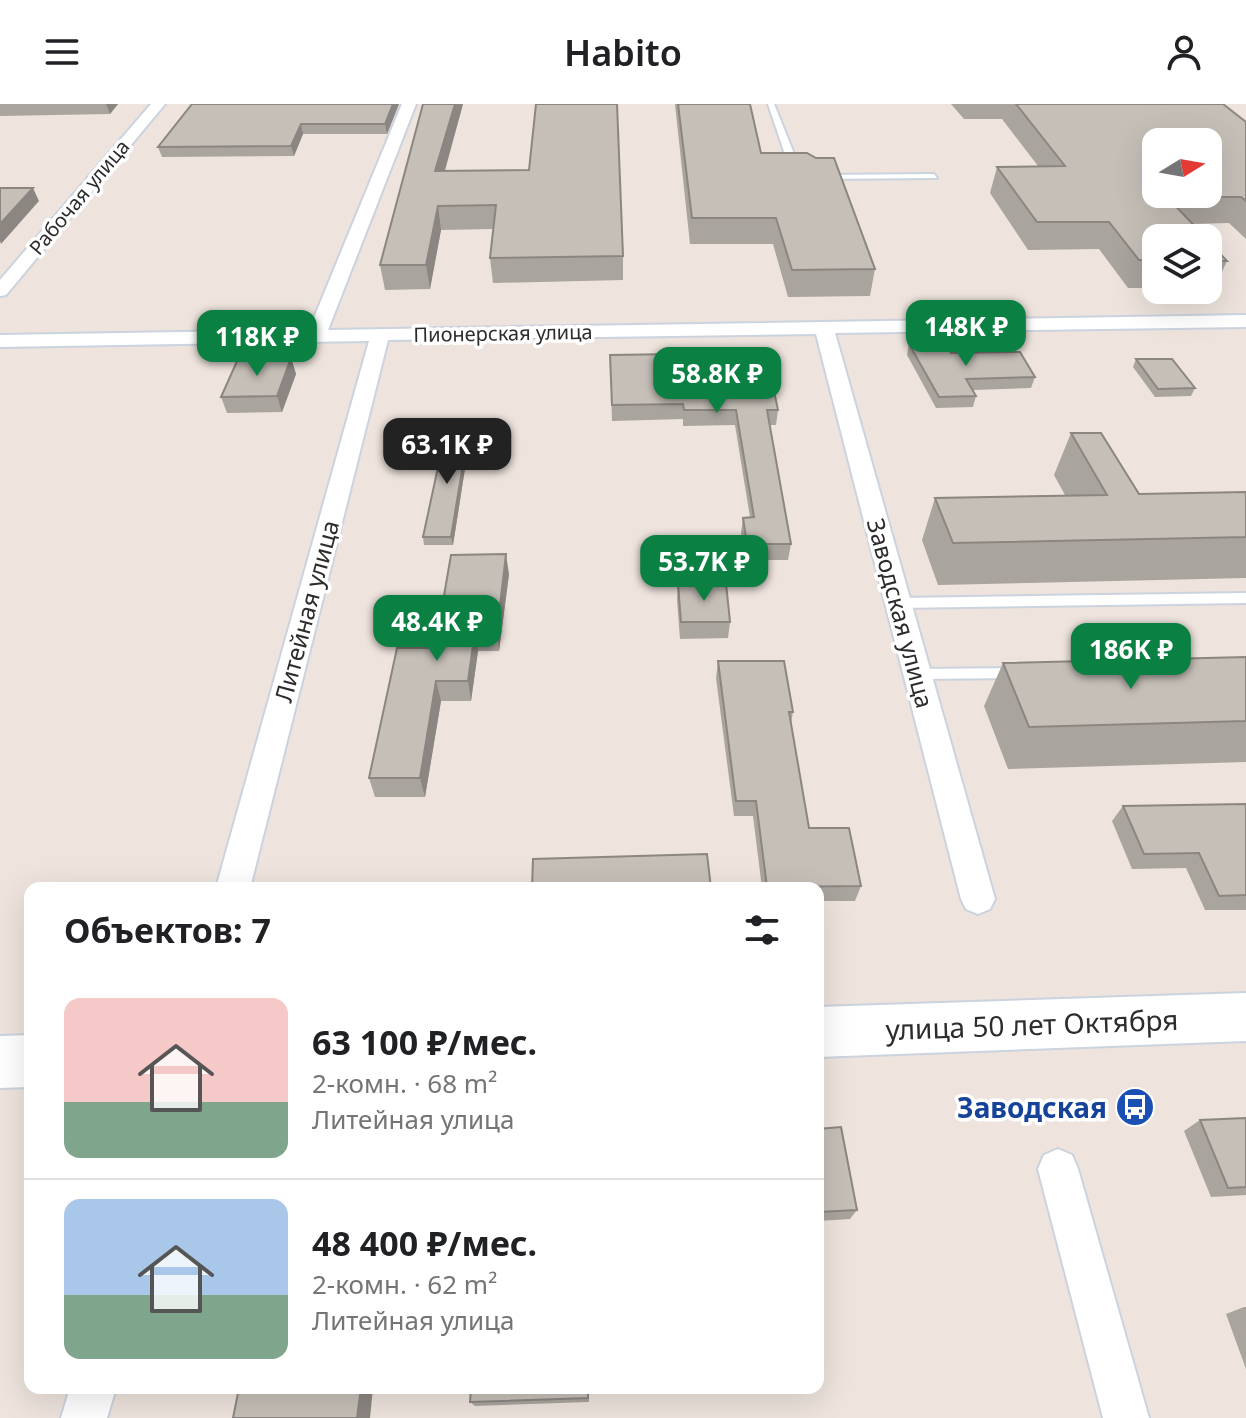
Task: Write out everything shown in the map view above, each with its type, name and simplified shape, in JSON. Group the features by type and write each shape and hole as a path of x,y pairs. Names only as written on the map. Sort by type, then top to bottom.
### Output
{"main road":[{"name":"улица 50 лет Октября","path":"824,1032 1246,1017"},
{"path":"0,1062 24,1061"}],"street":[{"name":"Рабочая улица","path":"0,291 158,104"},
{"path":"316,336 409,104"},
{"name":"Пионерская улица","path":"0,341 1246,321"},
{"name":"Заводская улица","path":"824,328 978,899"},
{"name":"Литейная улица","path":"235,882 380,335"},
{"path":"1058,1169 1126,1418"},
{"path":"84,1418 91,1394"}],"lane":[{"path":"771,104 791,160 798,170 816,177 934,176"},
{"path":"898,603 1246,598"},
{"path":"917,674 1043,673"}],"building":[{"path":"192,104 393,104 385,124 301,124 291,146 158,147"},
{"path":"423,104 455,104 435,171 529,170 536,104 617,104 623,256 490,258 496,205 438,206 426,265 380,265"},
{"path":"678,104 750,104 761,153 807,153 816,158 834,158 875,269 792,270 776,218 692,218"},
{"path":"1016,104 1223,104 1246,122 1246,201 1241,197 1222,197 1222,128 1142,128 1142,208 1177,208 1193,224 1142,224 1142,260 1109,222 1037,222 997,167 1065,166"},
{"path":"0,188 33,188 0,224"},
{"path":"945,343 951,353 1020,352 1035,377 966,379 976,396 939,397 909,344"},
{"path":"756,348 763,383 772,382 778,410 767,410 791,544 747,544 743,518 754,517 736,410 684,410 683,404 612,405 610,355 677,354 677,349"},
{"path":"291,358 277,396 221,397 238,359"},
{"path":"1136,359 1172,359 1195,388 1158,389"},
{"path":"446,430 468,434 451,537 423,537"},
{"path":"1071,433 1101,433 1139,494 1246,492 1246,537 953,543 935,498 1107,495"},
{"path":"506,554 497,631 475,631 468,681 436,681 420,778 369,778 397,648 435,648 451,555"},
{"path":"726,583 730,622 681,622 678,584"},
{"path":"1246,657 1246,721 1029,727 1003,663"},
{"path":"718,661 784,661 793,712 789,712 809,828 849,828 861,886 824,886 824,882 766,882 756,801 736,801"},
{"path":"1246,804 1246,895 1219,896 1199,853 1144,854 1123,806"},
{"path":"707,854 710,882 532,882 533,859"},
{"path":"1246,1118 1246,1187 1228,1188 1200,1120"},
{"path":"841,1127 857,1210 824,1212 824,1128"},
{"path":"238,1394 360,1394 357,1418 233,1418"},
{"path":"471,1394 588,1394 588,1398 470,1402"}],"place":[{"name":"Заводская","path":"1135,1107"}]}
